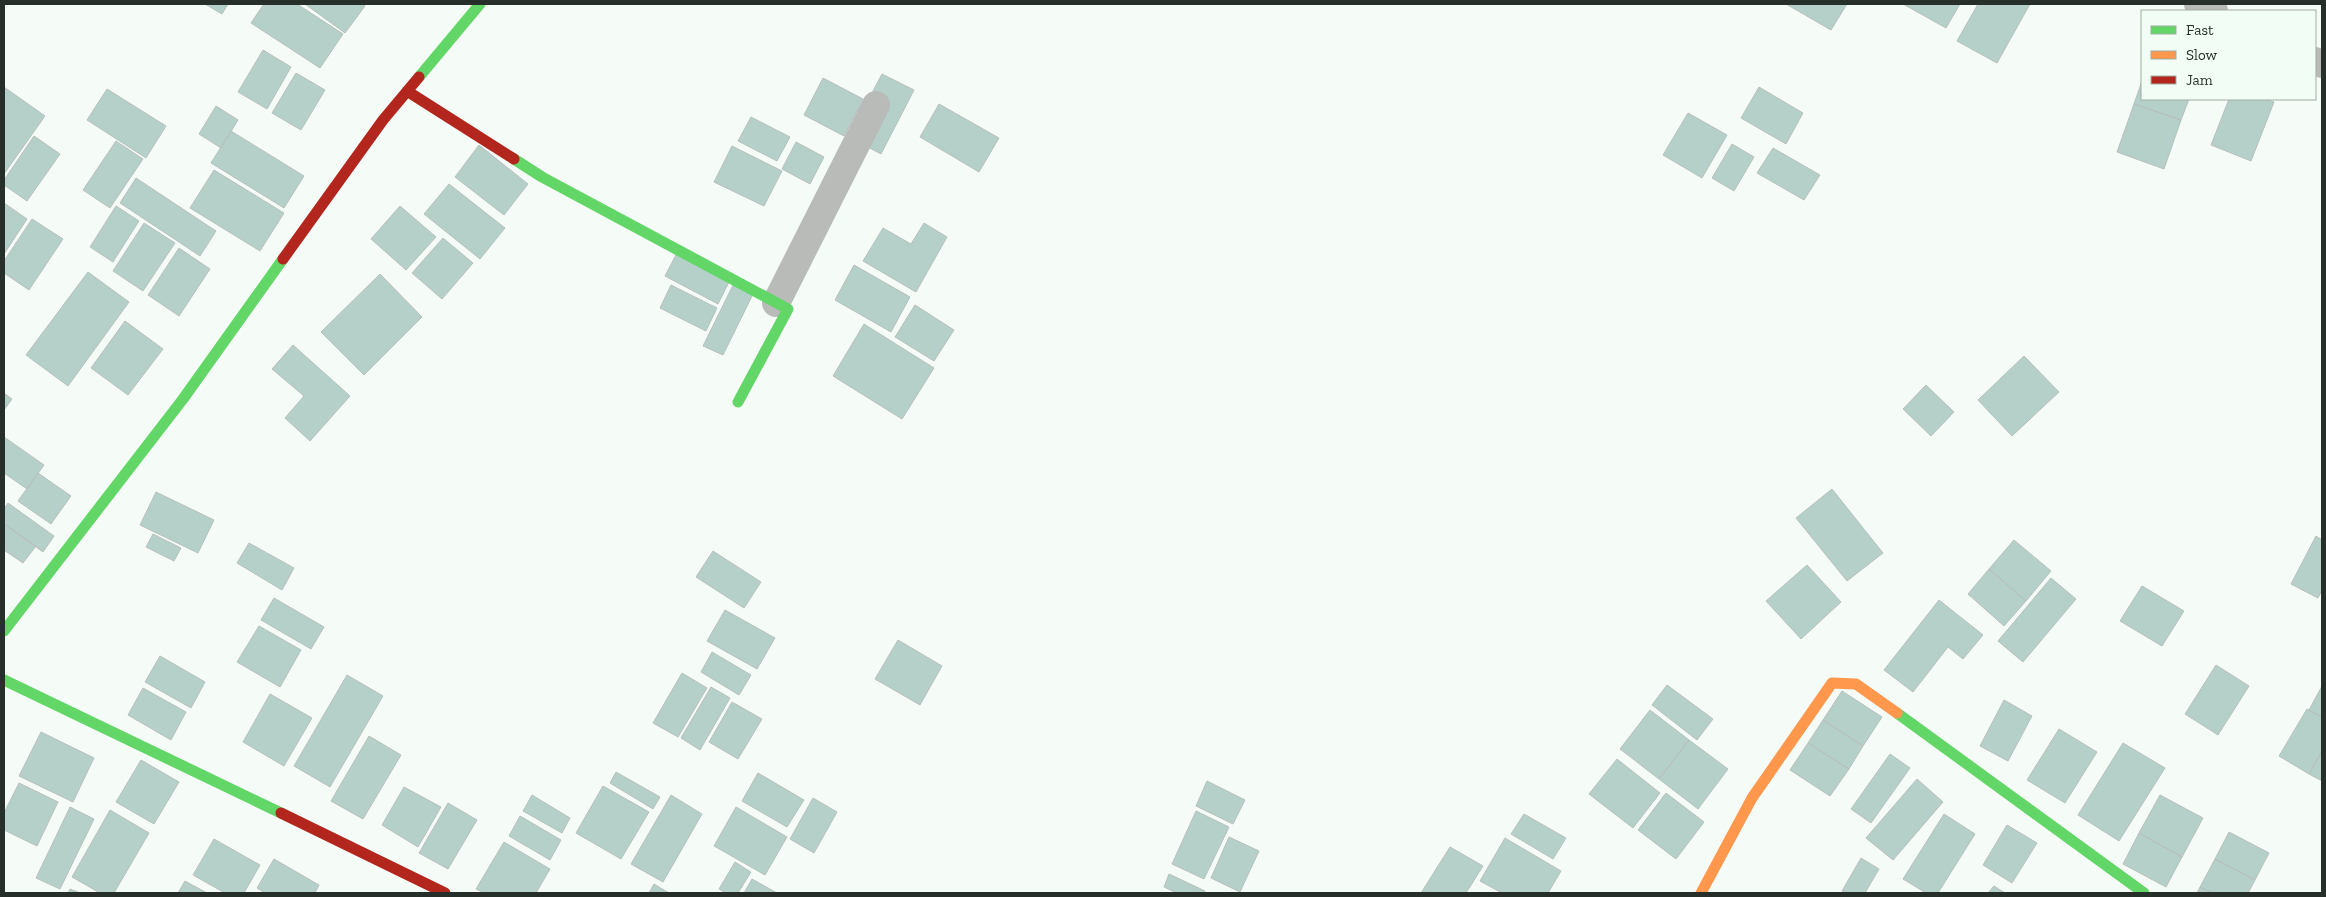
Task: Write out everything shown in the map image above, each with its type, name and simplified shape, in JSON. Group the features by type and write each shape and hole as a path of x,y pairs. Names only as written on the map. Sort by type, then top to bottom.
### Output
{"street":[{"path":"4,631 183,399 383,120 480,4"},
{"path":"2198,4 2212,10"},
{"path":"408,90 542,177 788,309 738,402"},
{"path":"776,303 876,105"},
{"path":"4,680 445,893"},
{"path":"1701,893 1752,798 1832,683 1845,682 1856,684 2144,893"}],"building":[{"path":"205,4 228,4 222,14"},
{"path":"264,4 297,4 343,34 320,68 251,23"},
{"path":"305,4 362,4 365,6 345,33"},
{"path":"1786,4 1847,4 1831,30"},
{"path":"1903,4 1960,4 1946,28"},
{"path":"1978,4 2030,4 1997,63 1957,41"},
{"path":"263,50 291,67 267,109 238,92"},
{"path":"296,73 325,90 301,130 272,113"},
{"path":"882,74 914,90 881,154 849,137"},
{"path":"823,78 863,99 844,136 804,115"},
{"path":"2141,84 2141,100 2189,100 2181,120 2134,104"},
{"path":"4,87 45,116 4,174"},
{"path":"1759,87 1803,113 1786,144 1741,118"},
{"path":"107,89 166,126 146,158 87,120"},
{"path":"2229,100 2268,100 2274,102 2251,161 2211,145"},
{"path":"939,104 999,138 979,172 920,137"},
{"path":"2134,104 2181,120 2164,169 2117,152"},
{"path":"216,106 238,120 221,148 199,134"},
{"path":"1688,113 1727,135 1702,178 1663,155"},
{"path":"751,117 790,137 777,161 738,141"},
{"path":"231,131 304,176 284,208 211,163"},
{"path":"34,136 60,154 27,201 4,185 4,180"},
{"path":"116,141 143,159 110,208 83,190"},
{"path":"796,142 824,157 810,184 782,169"},
{"path":"1732,144 1754,157 1734,191 1712,178"},
{"path":"479,145 528,184 504,215 455,177"},
{"path":"732,146 782,171 764,206 714,182"},
{"path":"1773,148 1820,175 1804,200 1757,173"},
{"path":"214,170 284,213 260,251 190,208"},
{"path":"136,178 216,231 200,256 120,203"},
{"path":"449,184 505,228 480,259 424,214"},
{"path":"4,203 27,219 4,254"},
{"path":"116,206 139,221 113,262 90,247"},
{"path":"400,206 436,237 406,270 371,239"},
{"path":"32,219 63,239 29,290 4,273 4,261"},
{"path":"144,223 175,243 143,291 113,271"},
{"path":"924,223 947,237 916,292 863,261 883,228 911,244"},
{"path":"443,238 473,263 442,299 412,273"},
{"path":"179,248 210,269 179,316 148,295"},
{"path":"679,249 732,276 718,304 665,276"},
{"path":"854,265 910,297 891,332 835,300"},
{"path":"88,272 129,302 68,386 26,355"},
{"path":"380,274 422,317 364,375 321,332"},
{"path":"736,279 756,288 723,355 703,346"},
{"path":"671,285 717,308 706,331 660,308"},
{"path":"915,305 954,330 934,361 895,337"},
{"path":"125,321 163,349 128,395 91,368"},
{"path":"864,324 934,368 902,419 833,376"},
{"path":"293,345 350,396 310,441 285,418 304,396 272,369"},
{"path":"2024,356 2059,392 2012,436 1978,400"},
{"path":"1926,385 1954,412 1931,436 1903,409"},
{"path":"4,393 12,399 4,410"},
{"path":"4,437 44,465 27,489 4,473"},
{"path":"38,473 71,496 51,524 18,501"},
{"path":"1832,489 1883,553 1847,581 1796,518"},
{"path":"156,492 214,520 198,553 140,525"},
{"path":"8,503 54,536 43,552 4,524 4,509"},
{"path":"4,524 36,546 23,563 4,550"},
{"path":"153,534 181,548 174,561 146,547"},
{"path":"2316,536 2322,540 2322,590 2318,598 2291,584"},
{"path":"2014,540 2051,571 2026,601 1989,569"},
{"path":"249,543 294,568 282,590 237,563"},
{"path":"713,551 761,582 744,608 696,577"},
{"path":"1807,565 1841,602 1801,639 1766,601"},
{"path":"1989,569 2026,601 2004,626 1968,594"},
{"path":"2051,578 2076,599 2023,662 1998,641"},
{"path":"2142,586 2184,611 2162,646 2120,621"},
{"path":"274,598 324,627 311,649 261,620"},
{"path":"1939,600 1983,635 1963,659 1948,647 1913,692 1884,670"},
{"path":"725,610 775,638 757,669 707,641"},
{"path":"259,626 301,650 280,687 237,662"},
{"path":"898,640 942,666 920,705 875,679"},
{"path":"712,652 751,675 739,695 701,672"},
{"path":"160,656 205,682 191,708 145,682"},
{"path":"2216,665 2249,686 2218,735 2185,714"},
{"path":"682,673 707,688 678,737 653,723"},
{"path":"347,675 383,696 330,787 294,766"},
{"path":"1667,685 1713,719 1697,740 1652,705"},
{"path":"2322,686 2322,717 2309,710"},
{"path":"711,687 730,698 700,750 681,738"},
{"path":"143,688 186,712 171,740 128,715"},
{"path":"1842,691 1882,717 1863,746 1823,720"},
{"path":"270,694 312,718 284,766 243,742"},
{"path":"2004,700 2032,716 2008,761 1980,746"},
{"path":"732,702 762,719 738,759 709,742"},
{"path":"2307,709 2322,717 2322,751 2309,774 2279,756"},
{"path":"1650,710 1689,740 1659,779 1620,749"},
{"path":"1823,720 1863,746 1849,769 1808,743"},
{"path":"2059,729 2097,752 2065,803 2027,780"},
{"path":"41,732 94,758 73,802 19,776"},
{"path":"369,736 401,755 363,819 331,801"},
{"path":"1689,740 1728,769 1698,809 1659,779"},
{"path":"1808,743 1849,769 1830,796 1790,770"},
{"path":"2123,743 2165,768 2119,841 2078,815"},
{"path":"2322,751 2322,781 2309,774"},
{"path":"1890,754 1910,768 1871,823 1851,809"},
{"path":"1617,759 1660,793 1633,828 1589,794"},
{"path":"141,760 179,782 154,824 116,802"},
{"path":"616,772 660,797 653,809 610,783"},
{"path":"758,773 804,800 787,827 742,801"},
{"path":"1917,779 1943,802 1893,860 1866,838"},
{"path":"1207,781 1245,800 1233,824 1196,806"},
{"path":"19,783 58,802 37,846 4,830 4,813"},
{"path":"603,786 649,812 621,859 576,833"},
{"path":"404,787 441,807 418,847 382,825"},
{"path":"1666,793 1704,822 1676,859 1638,830"},
{"path":"532,795 570,818 562,833 523,811"},
{"path":"671,795 702,814 663,882 631,864"},
{"path":"2160,795 2203,818 2182,857 2139,833"},
{"path":"813,798 837,812 814,853 790,839"},
{"path":"448,803 477,820 448,869 419,853"},
{"path":"70,807 94,819 60,889 36,878"},
{"path":"736,807 787,837 765,875 714,846"},
{"path":"110,810 149,833 114,893 100,893 72,877"},
{"path":"1196,811 1229,827 1204,879 1172,864"},
{"path":"1524,814 1566,838 1553,859 1511,834"},
{"path":"1944,814 1975,834 1938,893 1926,893 1903,879"},
{"path":"520,816 561,840 550,860 509,836"},
{"path":"2007,825 2037,843 2012,883 1983,865"},
{"path":"2229,832 2269,853 2255,880 2215,859"},
{"path":"2139,833 2182,857 2166,887 2123,864"},
{"path":"1229,837 1259,851 1240,892 1211,878"},
{"path":"1505,838 1561,871 1548,893 1502,893 1480,881"},
{"path":"214,839 260,865 244,893 225,893 193,875"},
{"path":"504,842 550,869 536,893 484,893 476,889"},
{"path":"1450,847 1483,866 1466,893 1421,893"},
{"path":"1861,858 1879,869 1865,893 1846,893 1842,891"},
{"path":"274,859 319,885 315,893 265,893 257,888"},
{"path":"2215,859 2255,880 2248,893 2212,893 2200,887"},
{"path":"735,862 751,872 738,893 726,893 719,889"},
{"path":"1169,874 1205,891 1204,893 1177,893 1164,887"},
{"path":"752,879 777,893 744,893"},
{"path":"185,881 207,893 178,893"},
{"path":"654,884 669,893 649,893"},
{"path":"1994,886 2005,893 1988,893"},
{"path":"2200,887 2212,893 2197,893"},
{"path":"70,889 80,893 68,893"}],"traffic: fast":[{"path":"419,77 480,4"},
{"path":"514,159 542,177 788,309 738,402"},
{"path":"4,631 183,399 283,259"},
{"path":"4,680 281,813"},
{"path":"1897,713 2144,893"}],"traffic: slow":[{"path":"1701,893 1752,798 1832,683 1856,684 1897,713"}],"traffic: jam":[{"path":"283,259 383,120 419,77"},
{"path":"407,91 514,159"},
{"path":"281,813 445,893"}]}
